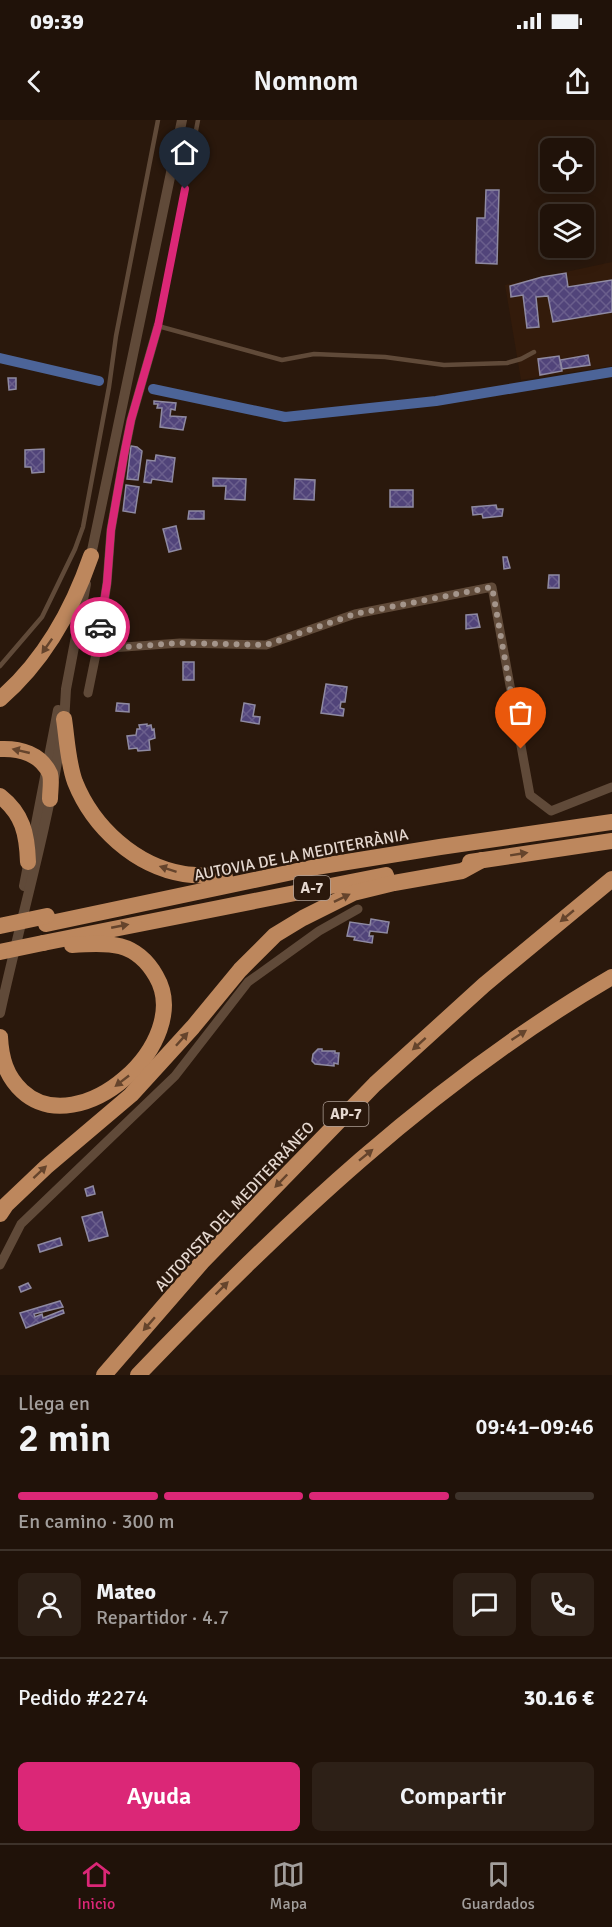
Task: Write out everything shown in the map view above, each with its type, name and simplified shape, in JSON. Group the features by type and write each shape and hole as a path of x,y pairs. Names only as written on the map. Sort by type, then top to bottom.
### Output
{"highway":[{"path":"0,699 25,675 59,628 79,591 91,556"},
{"path":"64,718 74,780 100,825 118,843 138,857 165,869 184,874 225,877"},
{"path":"0,748 24,751 33,754 41,761 51,776 50,799"},
{"path":"0,796 13,806 25,831 28,862"},
{"name":"AUTOVIA DE LA MEDITERRÀNIA","path":"8,936 46,920 316,867 612,822"},
{"name":"A-7","path":"0,952 43,947 365,878 612,841"},
{"path":"0,1214 6,1205 46,1167 131,1095 193,1027 240,970 275,935 353,893 462,871 482,860"},
{"path":"0,926 46,920 225,877 289,866 316,867"},
{"name":"AUTOPISTA DEL MEDITERRÁNEO","path":"104,1375 202,1262 375,1084 484,985 612,879"},
{"path":"0,961 43,947 121,945 142,957 159,982 163,995 164,1013 156,1038 141,1063 126,1078 110,1090 68,1106 40,1103 12,1082 4,1065 0,1037"},
{"name":"AP-7","path":"138,1375 222,1287 352,1166 508,1043 612,977"}],"street":[{"path":"8,936 32,883 50,799 64,718 66,689 91,556 182,120"},
{"path":"88,693 107,583 111,530 124,455 131,420 158,326"},
{"path":"97,649 180,643 266,645 355,614 492,587 530,795 551,811 612,787"},
{"path":"0,1013 8,936 28,862 59,709 66,689"},
{"path":"0,1265 21,1224 175,1076 248,982 319,930 358,909"}],"lane":[{"path":"0,666 42,617 75,549 83,526 109,387 116,336 158,120"},
{"path":"198,120 158,326 282,360 314,354 385,357 444,365 507,363 534,352"}],"shaded area":[{"path":"612,262 612,366 521,380 505,285"}],"building":[{"path":"486,190 499,190 497,264 476,263 477,218 485,218"},
{"path":"566,273 568,287 612,280 612,312 553,322 548,296 536,297 539,327 527,328 523,295 511,297 510,286"},
{"path":"588,355 590,365 562,369 560,360"},
{"path":"559,356 562,371 540,375 538,359"},
{"path":"8,378 16,378 16,389 9,390"},
{"path":"154,401 176,403 175,410 171,409 170,416 186,417 183,430 160,427 162,408 157,408 158,404 154,404"},
{"path":"131,446 142,451 138,480 127,479"},
{"path":"44,449 44,472 32,473 31,467 25,467 25,450"},
{"path":"156,455 175,458 172,482 152,479 151,483 144,482 147,460 155,461"},
{"path":"213,478 246,479 245,500 225,499 226,486 213,486"},
{"path":"295,479 315,480 314,500 294,499"},
{"path":"126,485 139,487 135,513 123,511"},
{"path":"390,490 413,490 413,507 390,507"},
{"path":"496,505 497,509 503,509 502,516 483,518 482,514 473,515 472,507"},
{"path":"189,511 204,511 204,519 188,519"},
{"path":"176,526 181,549 169,552 163,529"},
{"path":"503,557 507,557 510,568 504,569"},
{"path":"549,575 559,575 559,588 548,588"},
{"path":"477,614 480,627 466,629 466,615"},
{"path":"183,662 194,662 194,680 183,680"},
{"path":"326,684 347,687 345,702 341,702 340,708 344,709 343,716 321,713"},
{"path":"117,703 129,704 129,712 116,711"},
{"path":"244,703 255,705 253,716 260,717 259,724 241,721"},
{"path":"147,724 147,726 151,725 152,730 154,729 155,738 149,740 150,750 129,749 127,736 136,735 137,729 140,729 139,725"},
{"path":"371,919 389,922 387,933 370,931 369,936 373,936 372,943 354,940 355,937 347,936 350,922 370,925"},
{"path":"318,1049 339,1053 338,1064 334,1063 334,1066 315,1064 312,1061 313,1054"},
{"path":"93,1186 95,1194 87,1196 85,1189"},
{"path":"102,1212 108,1236 89,1241 82,1217"},
{"path":"60,1238 62,1245 40,1252 38,1245"},
{"path":"28,1283 31,1288 21,1292 19,1287"},
{"path":"60,1301 63,1307 34,1314 35,1317 42,1314 43,1318 63,1310 64,1313 26,1328 20,1313"}],"waterway":[{"path":"0,358 99,381"},
{"path":"153,389 285,417 436,401 612,372"}],"way so far":[{"path":"100,627 97,649 180,643 266,645 355,614 492,587 521,749"}],"route":[{"path":"100,627 107,583 111,530 124,455 131,420 158,326 185,189"}]}
